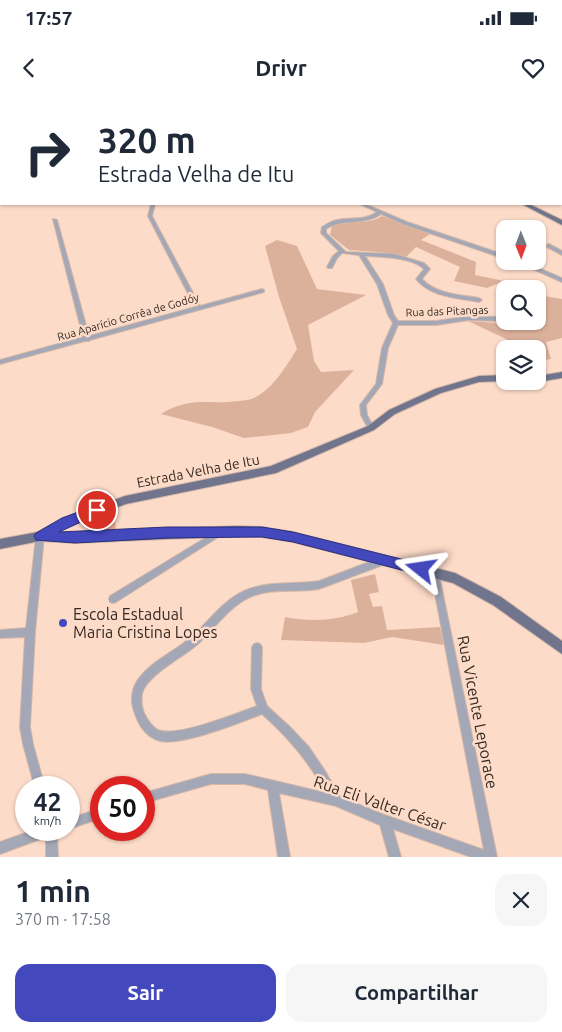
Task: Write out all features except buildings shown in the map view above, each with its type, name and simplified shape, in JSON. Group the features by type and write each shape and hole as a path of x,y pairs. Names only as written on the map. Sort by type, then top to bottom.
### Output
{"main road":[{"path":"527,205 562,223"},
{"path":"546,377 562,374"},
{"name":"Estrada Velha de Itu","path":"0,544 40,536 66,522 125,500 273,470 371,428 400,408 454,385 479,379 496,378"},
{"path":"40,536 75,538 222,531 262,532 293,537 455,578 502,604 562,648"}],"street":[{"path":"425,100 437,100"},
{"path":"153,205 150,216 154,226 198,307"},
{"path":"364,205 416,227 496,254"},
{"path":"381,212 378,216 365,220 335,221 324,228 323,233 342,251 394,256 422,264 427,269 419,279 424,286 478,300"},
{"path":"55,220 86,340"},
{"path":"549,246 562,253"},
{"path":"330,267 335,257 342,251"},
{"path":"361,254 380,284 390,315 396,323 385,348 379,384 363,404 364,415 371,428"},
{"path":"538,270 562,280"},
{"name":"Rua Aparício Corrêa de Godóy","path":"0,362 262,291"},
{"name":"Rua das Pitangas","path":"396,323 436,322 469,318 496,319"},
{"path":"112,599 222,531"},
{"path":"37,776 28,744 26,726 30,632 40,536"},
{"path":"263,709 192,732 162,737 152,733 144,725 137,707 137,700 139,687 144,680 183,651 244,595 270,586 312,587 385,560"},
{"name":"Rua Vicente Leporace","path":"435,573 491,857"},
{"path":"0,634 30,632"},
{"path":"257,647 256,689 263,709 312,758 336,801"},
{"name":"Rua Eli Valter César","path":"155,795 211,779 245,779 336,801 385,821 487,857"},
{"path":"274,786 284,857"},
{"path":"385,821 395,857"},
{"path":"0,848 19,841"},
{"path":"51,841 52,857"}],"shaded area":[{"path":"382,216 430,234 421,240 476,262 475,275 499,280 496,280 496,284 487,288 454,281 460,267 416,247 406,257 379,252 349,250 330,235 332,226 376,219"},
{"path":"277,240 297,246 317,289 366,295 308,325 314,361 321,372 354,370 315,412 308,427 291,433 244,438 212,427 161,414 171,408 190,403 252,399 268,389 297,349 279,297 265,246"},
{"path":"546,296 562,299 562,338 546,342 546,340 506,340 468,321 496,323 496,330 546,330"},
{"path":"546,342 551,359 546,360"},
{"path":"375,574 379,592 369,594 373,607 382,606 387,630 440,627 444,645 392,637 364,643 281,640 285,617 303,620 322,620 358,612 351,580"}],"place":[{"name":"Escola Estadual Maria Cristina Lopes","path":"63,623"}],"route":[{"path":"97,510 66,522 40,536 75,538 167,532 262,532 293,537 421,569"}]}
